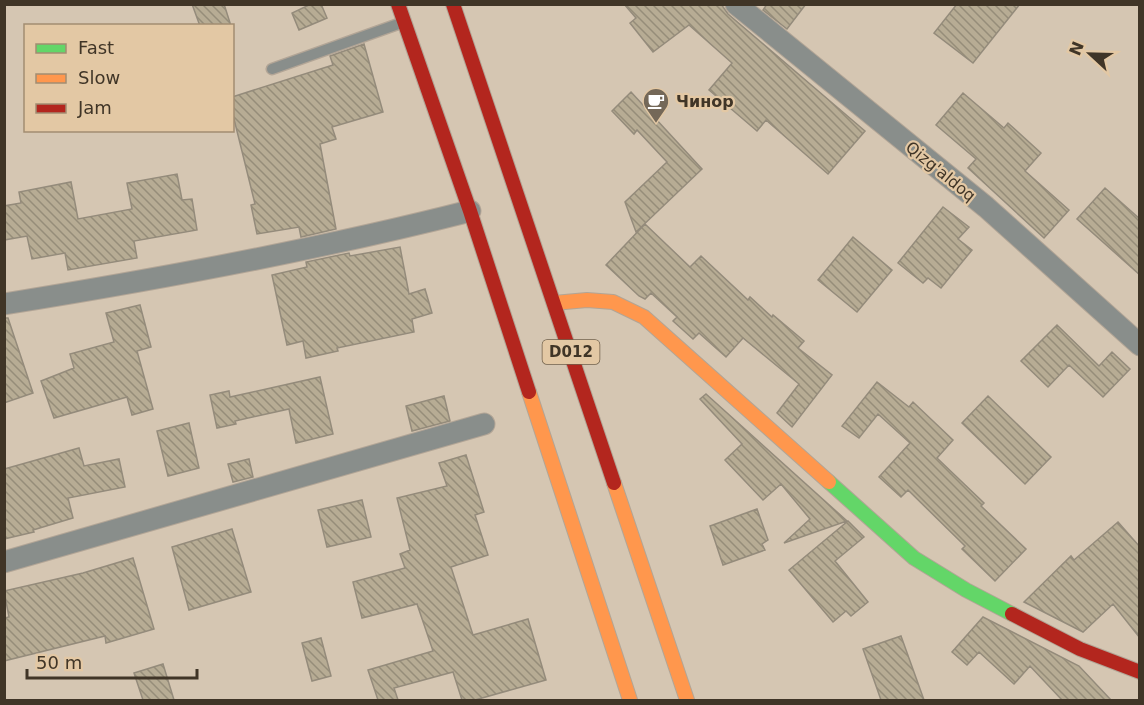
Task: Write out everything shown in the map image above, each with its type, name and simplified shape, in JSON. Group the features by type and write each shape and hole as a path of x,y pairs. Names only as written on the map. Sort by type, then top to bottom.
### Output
{"main road":[{"name":"D012","path":"398,4 470,211 630,700"},
{"name":"D012","path":"453,4 687,700"},
{"path":"554,303 587,300 613,302 644,317 914,558 966,590 1080,649 1140,672"},
{"path":"615,520 622,506"},
{"path":"572,525 587,531"}],"street":[{"name":"Qizg'aldoq","path":"736,4 986,207 1140,345"},
{"path":"4,304 135,283 418,225 470,211"},
{"path":"4,562 484,424"}],"lane":[{"path":"272,69 404,22"}],"building":[{"path":"192,4 224,4 230,24 199,24"},
{"path":"311,4 321,4 327,18 299,30 292,13"},
{"path":"624,4 721,4 728,14 865,131 828,174 766,120 757,131 709,90 732,63 689,25 653,52 630,23 636,18"},
{"path":"767,4 806,4 787,29 763,10"},
{"path":"957,4 1020,4 973,63 934,33"},
{"path":"364,44 383,112 332,127 336,139 320,144 336,229 301,237 299,227 257,234 251,205 255,204 234,119 234,96 333,65 330,56"},
{"path":"631,92 702,169 636,232 625,202 667,162 637,130 634,134 612,111"},
{"path":"963,93 1004,128 1008,123 1041,153 1025,171 1069,210 1044,238 968,168 976,159 936,125"},
{"path":"177,174 182,200 192,199 197,230 134,241 137,258 68,270 65,253 32,259 27,236 4,240 4,206 21,203 19,192 71,182 78,219 132,209 127,183"},
{"path":"1105,188 1140,219 1140,275 1077,219"},
{"path":"943,207 969,227 958,239 972,250 941,288 928,278 923,283 898,263"},
{"path":"645,224 690,267 701,256 748,300 750,297 804,341 798,348 832,375 792,427 777,413 799,384 743,338 726,357 699,333 693,339 673,321 677,317 651,293 645,299 639,296 606,265"},
{"path":"853,237 892,270 857,312 818,280"},
{"path":"400,247 409,294 425,289 432,313 412,319 414,332 337,348 338,351 306,358 303,341 287,345 272,275 307,267 306,262 349,253 350,256"},
{"path":"140,305 151,347 137,351 153,409 132,415 127,397 54,418 41,381 74,368 70,354 114,342 106,313"},
{"path":"4,318 8,318 33,393 4,403"},
{"path":"1057,325 1099,366 1112,352 1130,369 1103,397 1069,365 1048,387 1021,361"},
{"path":"320,377 333,434 296,443 289,409 235,421 236,424 217,428 210,395 229,391 230,397"},
{"path":"877,382 909,407 913,402 953,440 937,458 984,503 981,506 1026,549 995,581 962,549 965,546 908,490 901,497 879,477 910,443 878,414 859,438 842,426"},
{"path":"706,394 847,521 784,543 810,519 781,484 763,500 725,460 742,444 700,399"},
{"path":"444,396 450,421 412,431 406,406"},
{"path":"988,396 1051,457 1025,484 962,423"},
{"path":"189,423 199,468 168,476 157,431"},
{"path":"79,448 84,466 119,459 125,487 68,498 73,518 33,530 34,532 4,539 4,469"},
{"path":"466,455 484,512 475,515 488,555 451,567 473,635 528,619 546,680 475,700 462,700 453,672 394,688 398,700 378,700 368,670 433,651 417,604 362,618 353,582 405,568 400,554 410,550 397,498 447,486 439,463"},
{"path":"249,459 253,477 233,482 228,464"},
{"path":"362,500 371,537 327,547 318,510"},
{"path":"757,509 768,540 762,544 765,550 723,565 710,526"},
{"path":"848,521 864,537 835,561 868,602 851,616 846,611 833,622 789,570"},
{"path":"1118,522 1140,547 1140,638 1113,604 1083,632 1024,602 1071,556 1074,560"},
{"path":"232,529 251,592 189,610 172,547"},
{"path":"133,558 154,629 106,643 105,636 4,661 4,618 9,617 4,591 83,573"},
{"path":"983,617 1079,666 1111,700 1062,700 1030,666 1014,684 979,652 967,665 952,652"},
{"path":"901,636 924,700 881,700 863,649"},
{"path":"321,638 331,676 312,681 302,643"},
{"path":"163,664 174,700 143,700 134,673"}],"traffic: fast":[{"path":"829,482 914,558 966,590 1012,614"}],"traffic: slow":[{"path":"554,303 587,300 613,302 644,317 829,482"},
{"path":"529,392 630,700"},
{"path":"614,483 687,700"}],"traffic: jam":[{"path":"398,4 470,211 529,392"},
{"path":"453,4 614,483"},
{"path":"1012,614 1080,649 1140,672"}],"place":[{"name":"Чинор","path":"656,124"}]}
